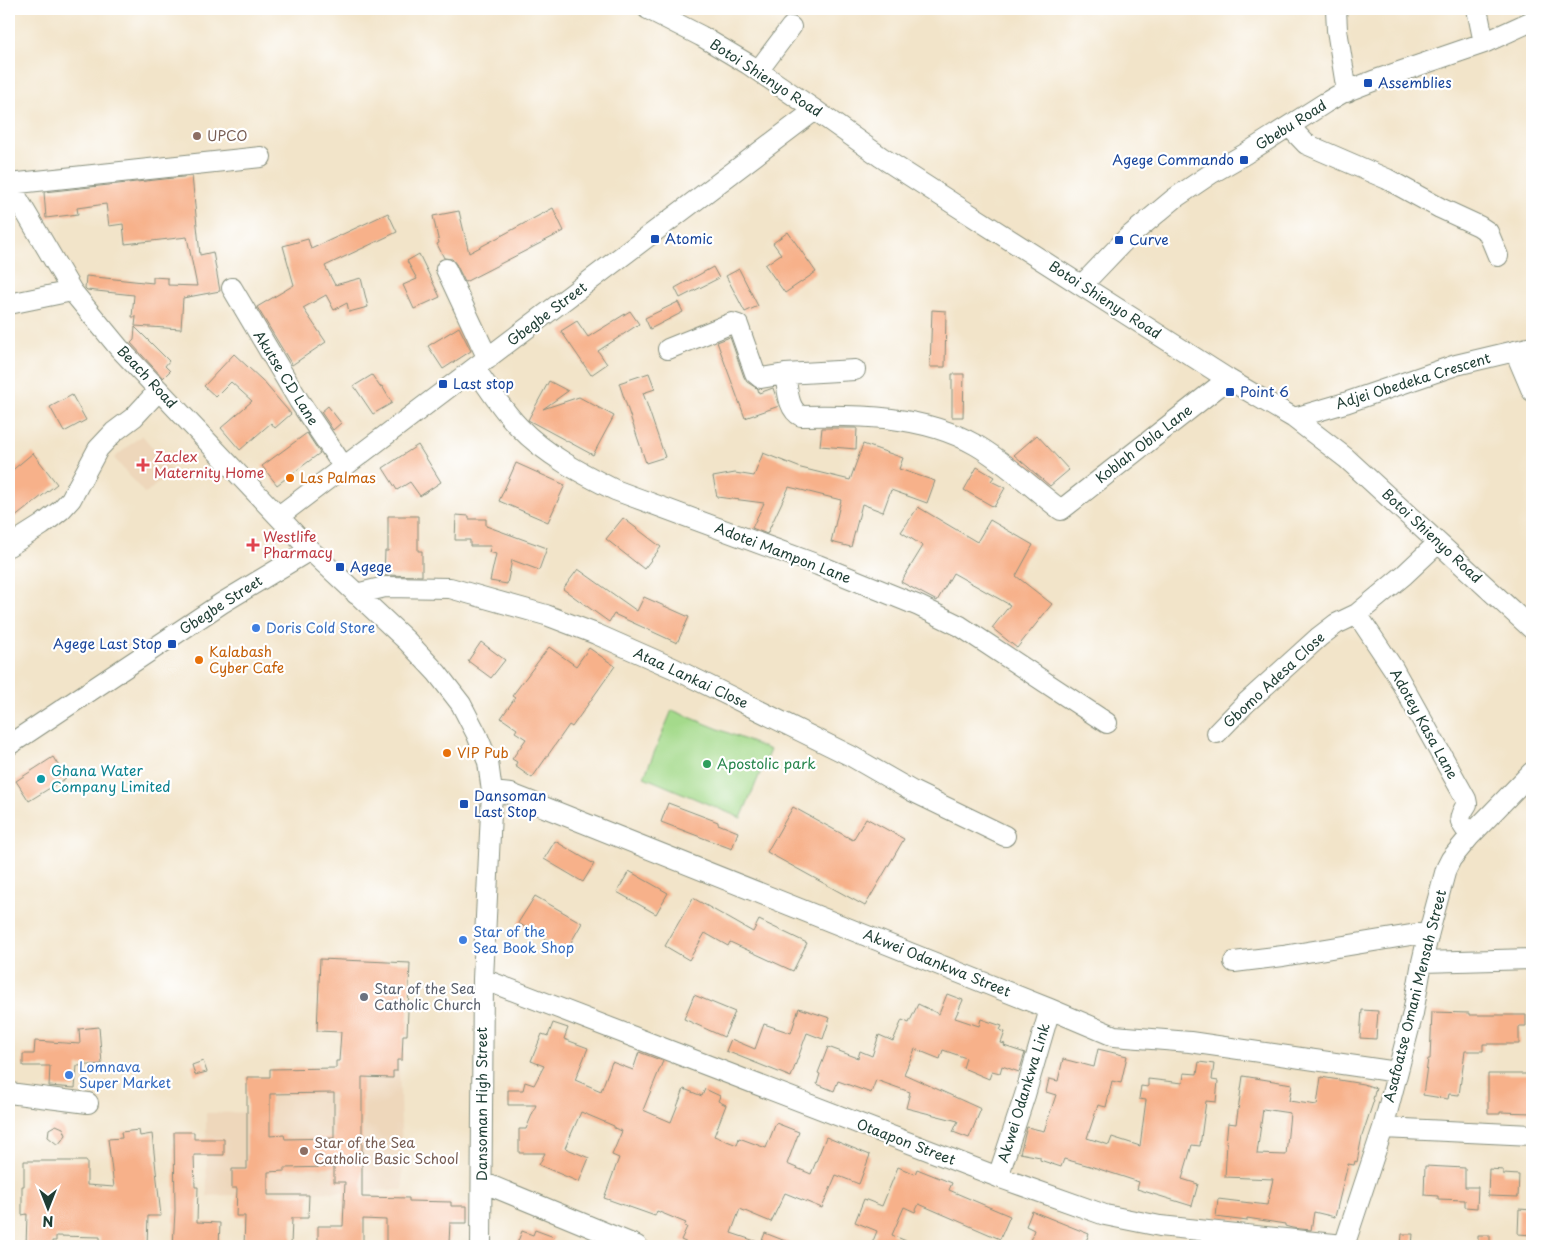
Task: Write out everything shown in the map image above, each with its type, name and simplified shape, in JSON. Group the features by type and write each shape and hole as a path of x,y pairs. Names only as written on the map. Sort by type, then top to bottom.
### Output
{"street":[{"name":"Botoi Shienyo Road","path":"648,9 701,36 758,71 881,157 1228,379 1294,418 1346,458 1532,630"},
{"path":"1336,9 1347,92"},
{"path":"1477,9 1484,43"},
{"name":"Gbebu Road","path":"1082,285 1126,239 1176,198 1212,173 1325,103 1347,92 1484,43 1532,21"},
{"path":"758,71 790,27"},
{"name":"Gbegbe Street","path":"278,516 482,364 815,110"},
{"path":"1289,126 1306,144 1387,179 1440,208 1479,226 1488,232 1498,256"},
{"path":"9,184 261,157"},
{"name":"Beach Road","path":"9,184 72,291 119,348 310,550"},
{"name":"Adotei Mampon Lane","path":"446,269 482,364 517,426 539,447 615,490 818,565 919,606 960,626 1106,723"},
{"name":"Akutse CD Lane","path":"232,288 299,401 343,466"},
{"path":"9,304 72,291"},
{"path":"668,349 736,323 758,377 855,370"},
{"path":"1524,349 1532,391"},
{"name":"Adjei Obedeka Crescent","path":"1294,418 1345,403 1456,365 1524,349"},
{"name":"Koblah Obla Lane","path":"785,374 792,409 801,416 874,417 929,425 954,433 978,446 1061,510 1228,379"},
{"path":"9,546 42,525 61,510 70,499 98,449 114,432 134,417 159,390"},
{"name":"Gbomo Adesa Close","path":"1217,733 1254,696 1319,637 1336,624 1356,614 1404,575 1438,543"},
{"name":"Gbegbe Street","path":"11,738 310,550"},
{"name":"Dansoman High Street","path":"310,550 407,640 437,672 461,704 488,762 492,792 483,979 481,1246"},
{"name":"Ataa Lankai Close","path":"356,594 385,587 450,588 546,614 682,672 851,756 912,791 1005,836"},
{"name":"Adotey Kasa Lane","path":"1356,614 1393,668 1466,799 1467,804 1460,815 1460,819 1470,836"},
{"name":"Asafoatse Omani Mensah Street","path":"1344,1245 1383,1128 1413,1013 1422,962 1446,869 1470,836 1532,772"},
{"name":"Akwei Odankwa Street","path":"492,792 511,794 530,800 1114,1036 1190,1042 1397,1072"},
{"path":"1234,962 1283,956 1429,932"},
{"path":"1422,962 1532,959"},
{"name":"Otaapon Street","path":"483,979 998,1177 1105,1214 1160,1226 1344,1245"},
{"name":"Akwei Odankwa Link","path":"998,1177 1025,1096 1050,1009"},
{"path":"9,1093 88,1103"},
{"path":"1383,1128 1532,1135"},
{"path":"482,1182 637,1246"}],"shaded area":[{"name":"Zaclex Maternity Home","path":"142,435 172,471 145,494 114,458"},
{"name":"Star of the Sea Catholic Basic School","path":"399,1064 403,1190 207,1196 206,1113 271,1112 270,1069"}],"green space":[{"name":"Apostolic park","path":"672,710 770,750 741,818 644,777"}],"building":[{"path":"192,176 200,255 213,252 220,291 183,298 181,329 135,326 136,317 132,317 134,295 87,290 85,288 86,276 153,283 153,277 168,278 168,285 197,286 187,237 125,244 123,224 109,226 106,204 77,208 78,214 46,218 44,192"},
{"path":"553,208 564,231 465,282 456,264 452,259 444,258 437,244 439,243 433,216 459,211 469,253"},
{"path":"388,213 397,232 325,266 335,285 361,278 368,307 349,312 347,303 334,310 326,295 303,308 326,342 292,365 257,307 294,285 283,246 308,239 311,249"},
{"path":"788,232 816,272 785,293 765,265 781,254 773,243"},
{"path":"419,254 440,297 414,309 403,285 417,279 407,261"},
{"path":"713,267 719,278 680,298 675,288"},
{"path":"739,269 758,306 745,312 726,276"},
{"path":"678,302 683,312 650,329 645,318"},
{"path":"932,310 946,311 945,367 930,367"},
{"path":"630,311 639,324 598,351 607,364 591,375 561,331 577,321 588,337"},
{"path":"135,327 169,361 165,366 170,371 163,378 131,343 134,340"},
{"path":"459,327 471,351 443,369 428,346"},
{"path":"730,337 747,382 758,389 759,393 773,388 779,406 745,418 717,342"},
{"path":"234,354 262,380 291,414 275,428 271,423 240,450 221,428 252,401 231,382 216,397 204,386"},
{"path":"649,373 655,389 643,393 665,457 646,463 619,383"},
{"path":"952,374 964,374 963,417 952,417"},
{"path":"372,375 380,387 382,386 392,403 373,414 354,386"},
{"path":"549,381 568,391 543,409 579,397 614,416 593,455 528,420"},
{"path":"72,395 86,420 64,432 50,407"},
{"path":"328,406 341,423 333,430 321,412"},
{"path":"822,428 857,428 856,449 820,446"},
{"path":"307,433 320,453 277,485 262,466"},
{"path":"1037,435 1069,470 1050,486 1014,455"},
{"path":"863,444 903,458 899,469 935,481 927,503 891,490 883,512 862,504 851,547 831,542 841,500 789,487 767,534 752,528 764,503 717,497 713,477 735,473 754,476 763,453 801,468 850,480"},
{"path":"418,445 441,482 420,496 410,482 397,490 383,468"},
{"path":"33,453 57,484 9,522 9,473"},
{"path":"516,463 565,485 548,522 499,501"},
{"path":"977,467 994,477 991,481 1005,488 994,507 964,490"},
{"path":"918,507 977,542 990,520 1033,545 1016,576 1052,604 1017,648 992,628 1010,605 953,573 937,601 901,582 923,546 901,532"},
{"path":"456,515 469,516 469,519 486,519 486,526 547,548 539,570 512,560 507,584 490,581 496,554 489,552 491,546 470,546 470,540 455,540"},
{"path":"388,516 418,516 418,551 422,551 422,576 384,575 385,551 388,551"},
{"path":"623,518 661,547 644,569 606,539"},
{"path":"578,569 637,611 644,597 689,617 677,643 614,614 609,622 563,589"},
{"path":"481,642 505,660 491,678 468,661"},
{"path":"549,647 576,666 589,648 615,666 572,727 569,725 532,778 515,766 517,762 512,759 526,739 515,732 517,729 501,718 515,698 512,696"},
{"name":"Ghana Water Company Limited","path":"53,757 66,778 29,801 16,781"},
{"path":"668,803 718,822 718,824 738,832 732,849 661,822"},
{"path":"793,807 853,840 866,818 904,839 865,906 767,852"},
{"path":"555,841 594,864 583,882 544,859"},
{"path":"629,871 668,893 656,914 617,892"},
{"path":"535,896 582,923 566,951 518,923"},
{"path":"693,898 753,932 759,920 807,943 793,971 730,942 728,946 705,933 689,960 665,946"},
{"path":"320,959 410,963 407,1035 403,1035 402,1060 397,1060 397,1071 393,1071 393,1078 362,1077 362,1197 409,1198 409,1201 451,1202 451,1206 467,1206 467,1223 450,1223 449,1243 442,1243 442,1246 386,1246 386,1220 363,1219 363,1246 318,1246 318,1226 343,1226 345,1182 334,1182 334,1167 284,1168 284,1171 268,1172 268,1195 309,1195 308,1218 292,1218 291,1246 244,1246 245,1216 236,1216 237,1188 232,1188 232,1169 247,1169 247,1077 270,1077 270,1069 336,1068 336,1061 339,1061 341,1032 317,1031","holes":["334,1093 334,1138 285,1139 284,1135 270,1136 270,1094"]},
{"path":"947,994 963,1000 955,1018 979,1026 981,1019 1002,1026 1000,1030 1005,1032 1001,1043 1005,1044 1004,1046 1025,1053 1019,1072 1002,1066 1000,1073 992,1071 989,1079 963,1068 966,1058 943,1050 940,1059 915,1049 904,1074 981,1109 969,1138 953,1132 958,1121 906,1108 910,1092 876,1080 871,1093 838,1081 834,1091 817,1084 820,1074 818,1073 828,1047 858,1058 860,1051 872,1056 879,1035 893,1041 902,1020 909,1023 918,1004 939,1014"},
{"path":"694,995 735,1012 724,1037 684,1019"},
{"path":"799,1008 830,1018 823,1039 807,1033 791,1077 726,1051 731,1039 755,1049 764,1024 791,1033"},
{"path":"1362,1010 1378,1011 1376,1039 1360,1038"},
{"path":"1432,1012 1469,1013 1469,1015 1526,1015 1526,1026 1519,1026 1519,1044 1483,1044 1483,1051 1465,1051 1459,1095 1449,1094 1448,1099 1423,1095 1428,1059 1430,1059"},
{"path":"553,1023 568,1028 564,1039 588,1048 575,1080 601,1091 612,1062 633,1070 639,1052 663,1061 643,1110 671,1122 684,1089 702,1096 705,1089 720,1096 718,1101 726,1105 714,1136 737,1145 739,1138 766,1148 776,1123 799,1132 787,1164 811,1174 826,1137 870,1155 859,1184 836,1175 822,1208 785,1193 771,1222 740,1209 731,1233 761,1243 765,1233 798,1246 694,1246 681,1240 687,1227 684,1226 686,1223 657,1211 655,1216 604,1198 619,1158 612,1155 622,1131 614,1128 614,1126 581,1112 565,1148 589,1158 579,1182 539,1165 545,1153 519,1153 519,1129 526,1129 536,1105 508,1105 508,1090 523,1090 525,1082 534,1085 544,1066 531,1061 542,1034 548,1036"},
{"path":"99,1027 102,1064 77,1066 75,1088 49,1086 50,1066 23,1066 23,1054 34,1054 35,1041 80,1044 79,1029"},
{"path":"1098,1049 1127,1056 1121,1083 1112,1081 1106,1107 1098,1105 1087,1138 1109,1145 1112,1137 1140,1146 1146,1100 1139,1099 1141,1086 1148,1087 1148,1079 1183,1083 1184,1073 1197,1074 1199,1062 1214,1064 1212,1080 1218,1081 1216,1102 1206,1101 1200,1146 1192,1145 1182,1179 1198,1184 1192,1206 1137,1189 1139,1182 1090,1166 1064,1159 1061,1167 1040,1160 1040,1157 1020,1153 1027,1127 1044,1131 1056,1095 1046,1092 1049,1079 1058,1081 1063,1059 1094,1067"},
{"path":"203,1061 207,1072 195,1075 192,1065"},
{"path":"1488,1074 1532,1074 1532,1113 1500,1112 1500,1114 1488,1114"},
{"path":"1243,1076 1292,1084 1289,1101 1317,1105 1321,1077 1376,1088 1362,1136 1357,1162 1355,1161 1354,1165 1348,1164 1335,1217 1314,1212 1311,1230 1292,1228 1285,1226 1285,1224 1247,1218 1247,1221 1216,1217 1218,1199 1267,1205 1273,1179 1225,1177 1228,1123 1236,1124","holes":["1263,1109 1290,1113 1286,1155 1257,1154"]},
{"path":"56,1125 63,1128 66,1135 58,1145 48,1137 49,1129"},
{"path":"139,1130 140,1136 152,1134 161,1216 148,1216 147,1246 105,1246 105,1243 100,1243 100,1237 56,1236 56,1241 52,1241 52,1246 26,1246 27,1214 22,1215 24,1161 87,1161 87,1185 114,1187 108,1139 122,1138 121,1132"},
{"path":"174,1132 194,1132 194,1139 224,1139 224,1155 194,1155 195,1187 198,1187 197,1222 220,1223 219,1246 173,1246 175,1211"},
{"path":"1425,1166 1465,1168 1465,1187 1478,1187 1477,1208 1465,1207 1465,1200 1438,1199 1438,1196 1424,1195"},
{"path":"898,1167 915,1174 917,1169 952,1183 949,1190 1010,1216 1000,1239 919,1204 915,1212 904,1207 892,1235 918,1246 871,1246 877,1231 855,1222 864,1199 882,1206"},
{"path":"1489,1169 1503,1170 1503,1174 1519,1175 1518,1197 1488,1196"},
{"path":"1519,1209 1532,1210 1532,1235 1518,1234"},
{"path":"1032,1211 1089,1234 1084,1246 1028,1246 1034,1230 1026,1226"},
{"path":"535,1230 554,1237 552,1243 559,1246 516,1246 522,1231 533,1235"},
{"path":"1402,1234 1413,1234 1412,1246 1401,1246"},
{"path":"1478,1235 1490,1235 1490,1246 1478,1246"}],"place":[{"name":"Assemblies","path":"1368,83"},
{"name":"UPCO","path":"197,136"},
{"name":"Agege Commando","path":"1244,160"},
{"name":"Atomic","path":"655,239"},
{"name":"Curve","path":"1119,240"},
{"name":"Last stop","path":"443,384"},
{"name":"Point 6","path":"1230,392"},
{"name":"Zaclex Maternity Home","path":"143,465"},
{"name":"Las Palmas","path":"290,478"},
{"name":"Westlife Pharmacy","path":"253,545"},
{"name":"Agege","path":"340,567"},
{"name":"Doris Cold Store","path":"256,628"},
{"name":"Agege Last Stop","path":"172,644"},
{"name":"Kalabash Cyber Cafe","path":"199,660"},
{"name":"VIP Pub","path":"447,753"},
{"name":"Apostolic park","path":"707,764"},
{"name":"Ghana Water Company Limited","path":"41,779"},
{"name":"Dansoman Last Stop","path":"464,804"},
{"name":"Star of the Sea Book Shop","path":"463,940"},
{"name":"Star of the Sea Catholic Church","path":"364,997"},
{"name":"Lomnava Super Market","path":"69,1075"},
{"name":"Star of the Sea Catholic Basic School","path":"304,1151"}]}
